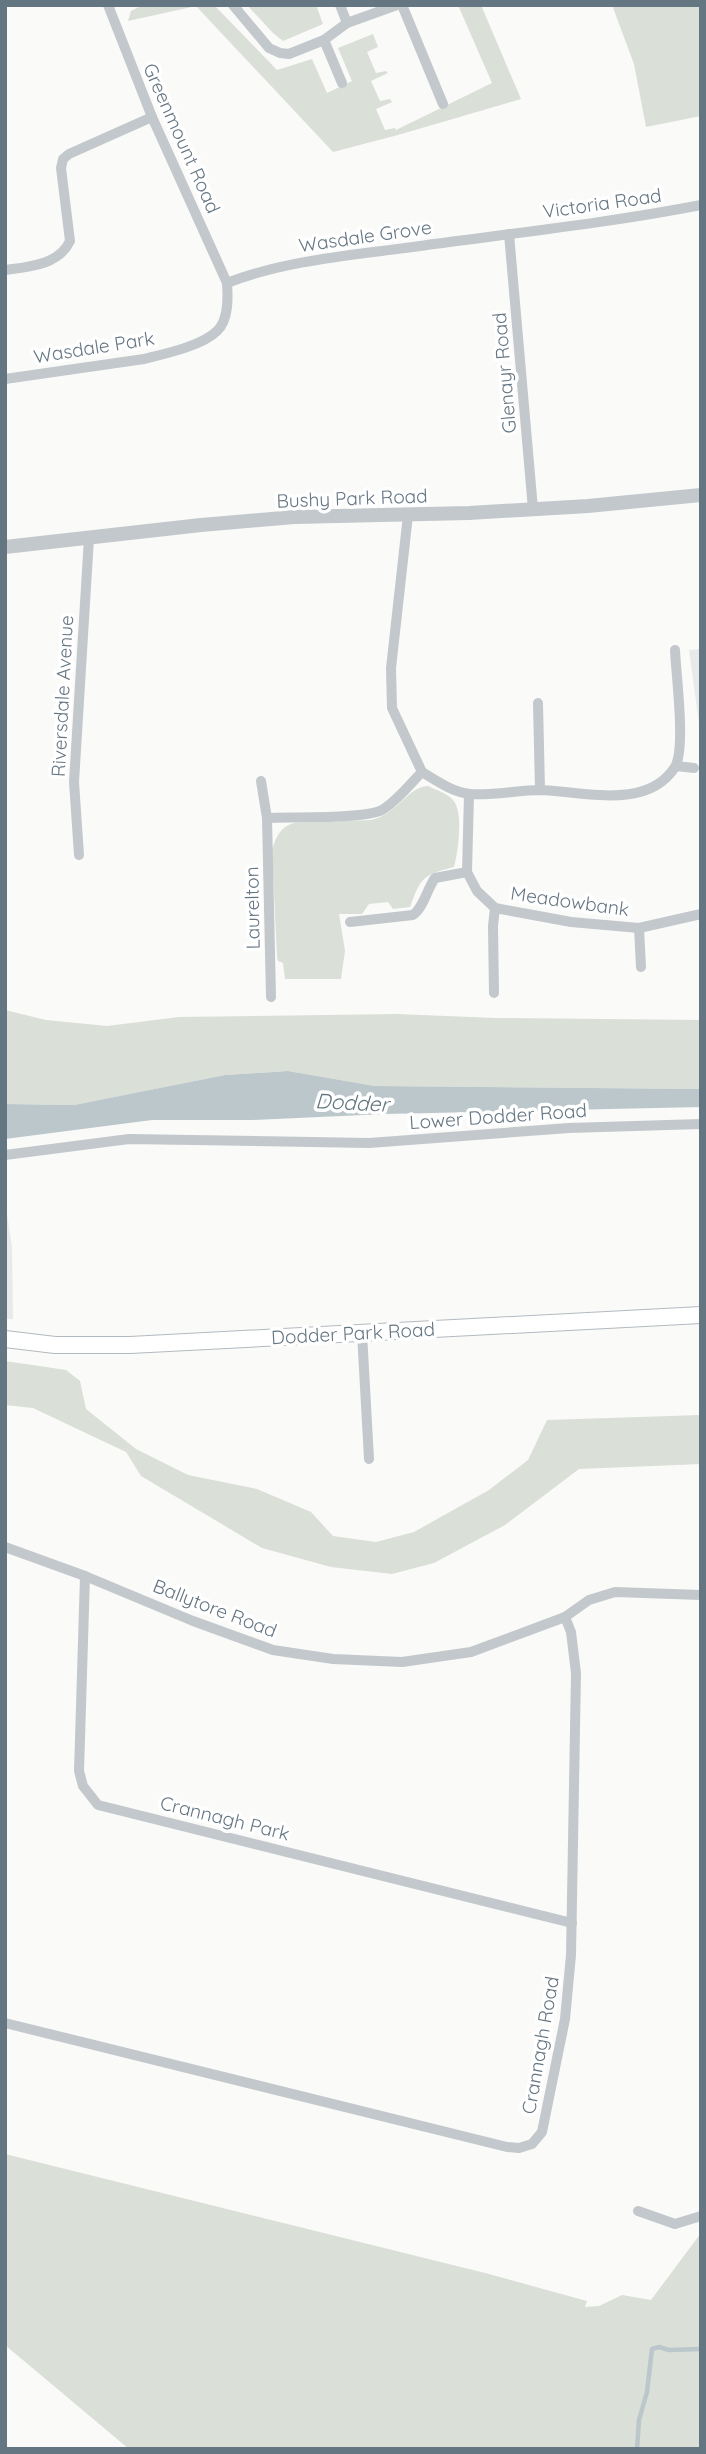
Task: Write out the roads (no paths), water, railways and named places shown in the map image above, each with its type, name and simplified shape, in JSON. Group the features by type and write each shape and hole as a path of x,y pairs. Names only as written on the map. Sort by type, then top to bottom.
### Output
{"main road":[{"name":"Dodder Park Road","path":"5,1339 88,1346 701,1315"}],"street":[{"name":"Greenmount Road","path":"108,5 152,117 228,283"},
{"path":"233,5 269,48 280,53 299,51 324,40 347,23 400,5 443,104"},
{"path":"340,5 347,23"},
{"path":"324,40 342,83"},
{"path":"5,270 47,262 67,248 70,241 61,168 63,159 152,117"},
{"name":"Victoria Road","path":"509,234 577,226 701,205"},
{"name":"Wasdale Grove","path":"228,283 256,272 305,262 509,234"},
{"name":"Glenayr Road","path":"509,234 533,509"},
{"name":"Wasdale Park","path":"5,379 144,359 206,339 219,331 224,319 228,283"},
{"name":"Bushy Park Road","path":"5,547 294,517 533,509 701,495"},
{"path":"408,515 391,668 392,708 422,772 445,786 469,794 540,790 619,795 648,789 663,781 676,766 680,736 675,650"},
{"name":"Riversdale Avenue","path":"79,855 74,782 89,538"},
{"path":"538,703 540,790"},
{"path":"676,766 694,768"},
{"path":"267,818 380,811 422,772"},
{"name":"Laurelton","path":"261,781 267,818 271,997"},
{"path":"350,922 413,915 419,910 427,889 435,878 467,872 469,794"},
{"name":"Meadowbank","path":"467,872 477,891 495,908 571,922 639,928 701,914"},
{"name":"Meadowbank","path":"494,993 495,908"},
{"name":"Meadowbank","path":"639,928 641,967"},
{"name":"Lower Dodder Road","path":"5,1155 129,1139 369,1143 569,1128 701,1124"},
{"path":"362,1333 369,1459"},
{"name":"Ballytore Road","path":"5,1547 273,1650 333,1659 402,1662 471,1652 565,1617 589,1600 615,1592 701,1595"},
{"name":"Crannagh Park","path":"85,1576 79,1771 83,1786 98,1805 572,1923"},
{"name":"Crannagh Road","path":"5,2023 508,2147 519,2148 532,2144 542,2132 565,2019 571,1955 576,1673 571,1632 565,1617"},
{"path":"638,2211 675,2224 701,2216"}],"water":[{"name":"Dodder","path":"288,1071 375,1086 701,1089 701,1107 385,1114 252,1120 152,1120 5,1139 5,1104 74,1105 225,1075"}],"waterway":[{"path":"637,2449 639,2420 647,2392 652,2349 701,2349"}]}
